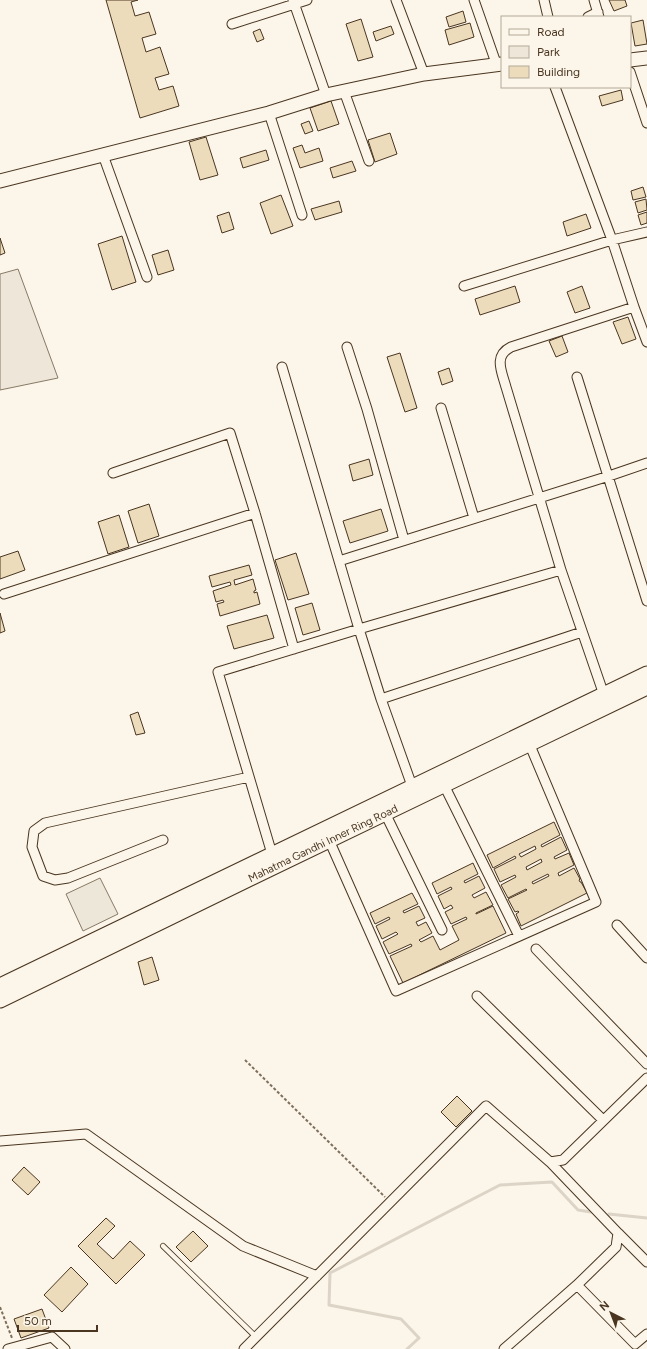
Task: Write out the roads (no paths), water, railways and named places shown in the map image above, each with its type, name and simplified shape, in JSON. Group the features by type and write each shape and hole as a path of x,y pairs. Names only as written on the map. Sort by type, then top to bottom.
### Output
{"main road":[{"path":"631,60 647,58"},
{"path":"0,181 269,113 326,95 424,74 499,64"},
{"name":"Mahatma Gandhi Inner Ring Road","path":"0,986 647,674"},
{"name":"Mahatma Gandhi Inner Ring Road","path":"0,1000 647,687"}],"street":[{"path":"232,24 294,2 307,0"},
{"path":"396,0 424,74"},
{"path":"474,0 499,64"},
{"path":"544,0 548,16"},
{"path":"594,0 598,15"},
{"path":"294,2 326,95"},
{"path":"631,75 647,124"},
{"path":"555,88 612,240 647,342"},
{"path":"344,91 369,161"},
{"path":"269,113 302,215"},
{"path":"103,155 147,277"},
{"path":"464,286 612,240 647,232"},
{"path":"604,695 561,570 500,363 501,356 504,351 511,347 634,307"},
{"path":"347,347 367,409 404,540"},
{"path":"282,367 359,629 381,699 412,786"},
{"path":"577,377 647,601"},
{"path":"442,408 474,518"},
{"path":"113,473 230,433 255,513 294,649"},
{"path":"339,561 647,463"},
{"path":"4,594 255,513"},
{"path":"272,854 218,672 561,570"},
{"path":"381,699 582,632"},
{"path":"329,840 396,991 596,902 529,743"},
{"path":"163,840 68,878 55,880 43,876 32,847 34,831 45,823 249,777"},
{"path":"444,785 519,936"},
{"path":"385,813 442,930"},
{"path":"617,925 647,958"},
{"path":"536,949 647,1064"},
{"path":"478,996 603,1120"},
{"path":"550,1162 563,1160 647,1078"},
{"path":"244,1349 486,1106 550,1162 647,1262"},
{"path":"0,1141 86,1134 243,1246 316,1276"},
{"path":"504,1349 577,1285 616,1247 618,1233"},
{"path":"577,1285 635,1347 647,1334"},
{"path":"12,1348 52,1337 65,1349"}],"lane":[{"path":"163,1246 256,1337"}],"waterway":[{"path":"407,1349 419,1338 401,1319 329,1305 330,1273 500,1185 552,1182 578,1210 591,1212"},
{"path":"609,1214 647,1218"}]}
